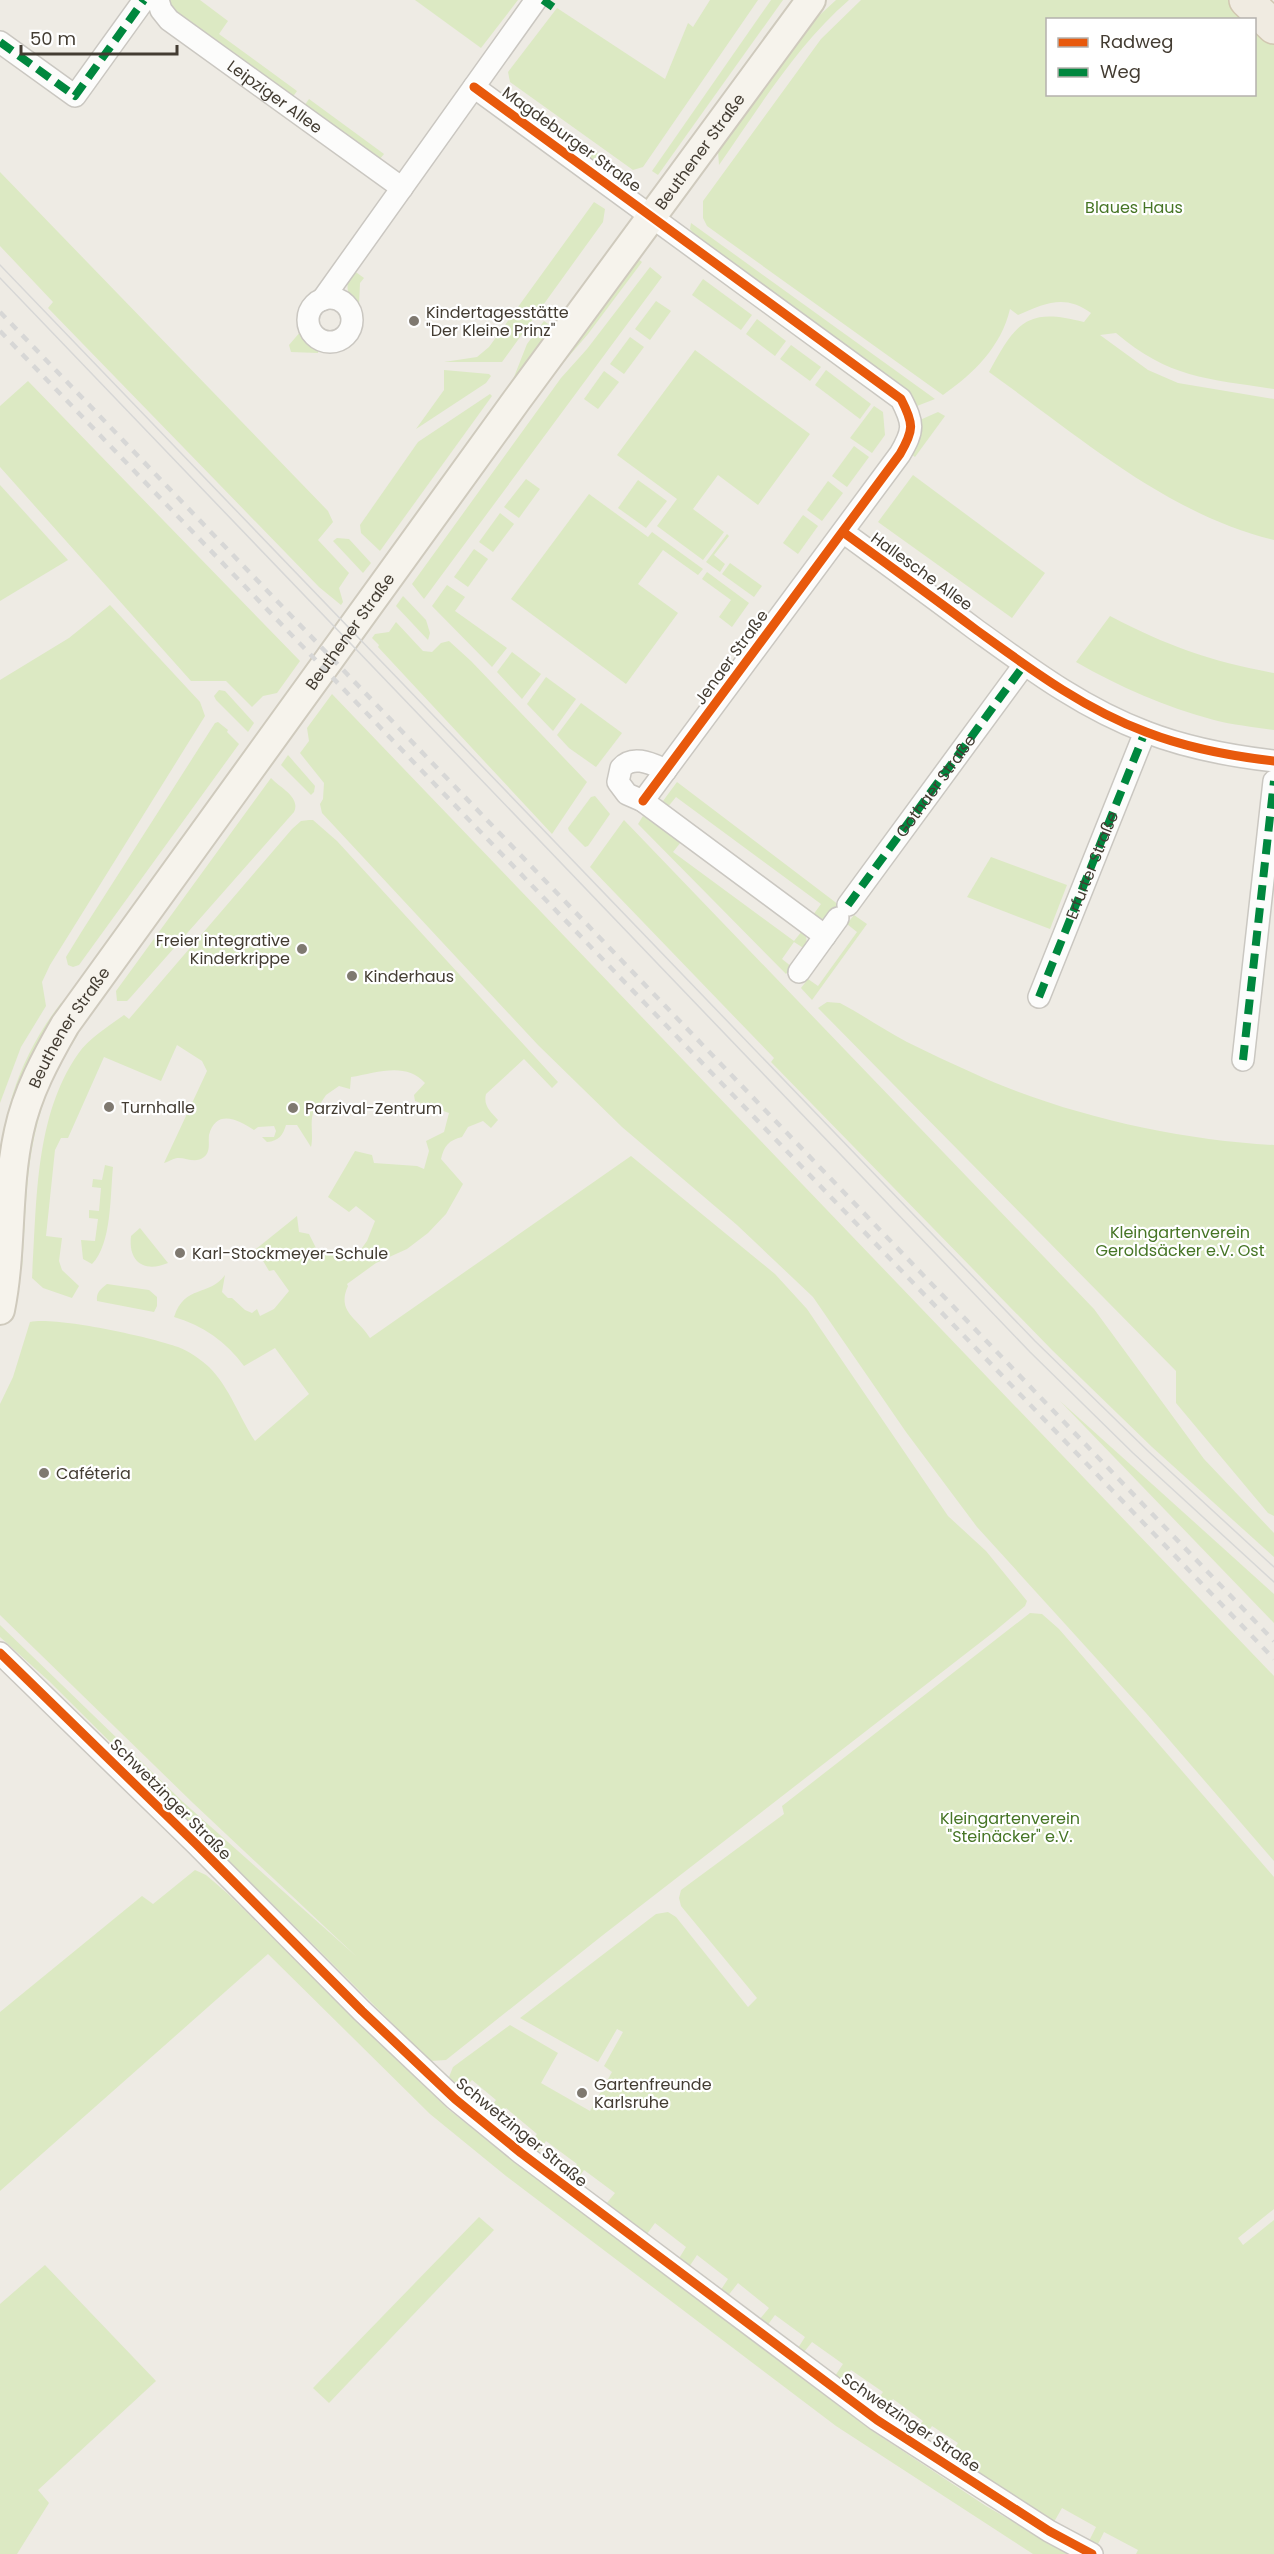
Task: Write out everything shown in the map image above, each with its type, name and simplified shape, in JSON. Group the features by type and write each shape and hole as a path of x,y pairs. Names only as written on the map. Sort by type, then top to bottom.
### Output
{"main road":[{"name":"Beuthener Straße","path":"0,1310 6,1269 13,1163 19,1129 40,1072 65,1025 652,215 811,0"},
{"path":"1246,0 1274,27"}],"street":[{"path":"0,42 75,96 144,0"},
{"name":"Leipziger Allee","path":"158,0 161,10 169,20 402,188"},
{"path":"322,300 536,0"},
{"name":"Magdeburger Straße","path":"474,87 652,215"},
{"path":"652,215 901,399 911,417 912,434 843,532"},
{"name":"Hallesche Allee","path":"843,532 1024,665 1086,704 1145,732 1211,752 1274,761"},
{"name":"Jenaer Straße","path":"643,801 843,532"},
{"name":"Gothaer Straße","path":"799,972 1024,665"},
{"name":"Erfurter Straße","path":"1040,997 1145,732"},
{"path":"666,770 636,761 624,764 618,782 622,790 643,801 825,936"},
{"path":"1243,1060 1274,781"},
{"name":"Schwetzinger Straße","path":"0,1653 431,2078 504,2140 877,2420 1049,2531 1092,2554"}],"green space":[{"path":"166,0 200,0 228,21 219,34 297,91 292,98 174,12"},
{"path":"415,0 518,0 481,48"},
{"path":"710,0 758,0 643,167 633,170 510,82 508,72 557,8 665,79 688,23 693,27"},
{"path":"771,0 783,0 658,175 652,171"},
{"path":"836,0 849,0 795,57 719,165 718,151 811,23"},
{"name":"Blaues Haus","path":"861,0 1228,0 1248,18 1046,18 1046,96 1256,96 1256,25 1274,43 1274,389 1190,374 1153,359 1116,333 1100,335 1148,370 1178,383 1274,399 1274,540 1235,528 1197,512 1160,492 1089,446 989,372 1007,341 1025,323 1049,316 1084,322 1091,313 1082,307 1055,302 1018,315 1010,309 1000,335 985,358 943,395 707,226 703,218 703,201 821,39"},
{"path":"514,92 628,176 622,182 508,99"},
{"path":"309,99 384,154 379,160 304,106"},
{"path":"0,172 328,511 333,522 318,540 349,573 339,588 343,602 341,605 319,587 48,308 53,302 0,246"},
{"path":"594,202 605,209 603,222 502,362 444,362 477,357 489,347"},
{"path":"691,223 935,399 917,406 906,390 694,234 690,229"},
{"path":"638,259 642,262 588,334 544,385 523,415 520,412"},
{"path":"650,267 662,277 424,599 412,584 561,378 587,349"},
{"path":"353,270 364,278 360,283 359,305 354,305 348,292 348,283"},
{"path":"703,279 752,315 741,330 692,295"},
{"path":"656,301 671,311 650,340 635,329"},
{"path":"757,319 786,341 775,356 746,334"},
{"path":"544,321 551,326 541,345 500,399 514,377 527,344"},
{"path":"301,331 319,346 318,353 291,352 289,345"},
{"path":"630,337 644,347 624,374 610,364"},
{"path":"791,345 821,367 810,381 780,359"},
{"path":"695,350 810,434 758,505 718,475 693,509 724,532 703,560 657,526 677,499 617,455"},
{"path":"444,370 491,376 486,383 416,429 444,390"},
{"path":"826,370 871,404 860,419 815,385"},
{"path":"604,371 619,382 598,409 584,399"},
{"path":"28,381 300,661 277,693 263,696 252,707 226,681 191,681 0,467 0,406"},
{"path":"490,394 492,396 380,551 361,533 360,525 418,442"},
{"path":"874,406 883,412 885,435 872,453 850,438"},
{"path":"938,412 945,416 915,457 911,454 920,420"},
{"path":"854,446 869,457 847,487 832,476"},
{"path":"913,475 1045,573 1012,618 878,522"},
{"path":"526,479 540,489 519,518 504,507"},
{"path":"638,480 667,501 646,528 618,508"},
{"path":"828,481 843,493 822,521 807,510"},
{"path":"0,485 68,560 0,601"},
{"path":"589,494 648,537 652,532 703,569 698,575 663,550 638,584 678,613 626,684 511,599"},
{"path":"500,513 514,524 493,552 479,542"},
{"path":"803,515 818,526 798,554 783,543"},
{"path":"727,534 729,536 714,555 725,564 720,572 706,562"},
{"path":"337,538 349,539 371,563 363,573 333,541"},
{"path":"474,549 488,559 468,587 454,577"},
{"path":"730,563 762,586 754,597 722,574"},
{"path":"707,572 749,603 732,627 719,617 731,600 702,579"},
{"path":"447,585 465,597 455,611 507,648 492,667 432,606"},
{"path":"403,596 426,620 430,633 428,640 396,606"},
{"path":"110,605 200,702 205,716 50,965 42,982 46,1006 21,1047 0,1103 0,680 69,638"},
{"path":"1110,616 1151,636 1209,658 1274,673 1274,730 1221,722 1160,703 1076,662"},
{"path":"396,622 423,651 432,652 441,643 449,641 587,782 552,834 378,647 379,645 372,638 375,634 389,632"},
{"path":"512,652 541,674 522,699 497,672"},
{"path":"546,677 576,699 553,731 527,704"},
{"path":"219,690 225,691 254,723 248,732 216,700 214,696"},
{"path":"332,694 1274,1676 1274,1861 1146,1713 977,1527 906,1432 813,1297 737,1225 622,1127 538,1045 322,813 320,804 323,799 324,783 300,753 309,741 307,728"},
{"path":"581,703 622,733 596,767 569,748 557,735"},
{"path":"218,722 239,744 79,965 73,967 68,965 66,957 82,931 215,723"},
{"path":"288,755 315,786 311,795 281,765"},
{"path":"271,778 292,797 295,802 294,812 130,998 127,1001 117,1001 116,991"},
{"path":"677,782 839,905 828,917 822,919 813,915 821,904 676,797 667,808 663,801"},
{"path":"595,796 610,814 585,847 568,828 591,797"},
{"path":"643,816 657,823 681,842 673,852 794,941 802,931 804,933 805,949 794,942 782,959 792,967 786,974 638,824"},
{"path":"313,820 337,841 558,1082 552,1088 524,1059 486,1094 487,1105 498,1120 491,1128 483,1121 468,1127 462,1137 450,1142 446,1147 441,1159 463,1184 446,1214 428,1233 407,1249 376,1263 347,1284 345,1302 347,1309 370,1338 631,1156 775,1274 807,1309 948,1516 986,1551 1027,1601 1025,1606 995,1631 603,1935 446,2060 430,2061 49,1681 0,1637 0,1625 183,1802 357,1957 193,1803 0,1615 0,1404 13,1377 30,1322 60,1322 103,1328 165,1343 186,1351 206,1364 216,1375 229,1393 255,1441 309,1394 275,1348 244,1366 230,1349 213,1336 185,1320 174,1317 179,1307 191,1295 219,1282 225,1275 222,1292 245,1310 252,1313 257,1309 260,1316 274,1309 289,1291 274,1270 269,1271 256,1249 297,1216 299,1232 309,1234 317,1250 335,1254 338,1260 354,1259 367,1241 375,1221 356,1206 349,1212 328,1197 355,1151 372,1155 374,1163 417,1166 424,1169 429,1151 426,1141 444,1132 449,1113 415,1101 414,1095 425,1083 409,1072 380,1071 351,1077 350,1089 339,1086 326,1095 314,1110 311,1147 297,1125 286,1125 280,1137 267,1142 262,1137 274,1137 276,1131 274,1126 258,1127 254,1130 235,1120 222,1119 212,1127 208,1150 204,1157 194,1160 177,1158 164,1163 207,1071 202,1061 177,1045 161,1081 104,1057 68,1138 61,1138 55,1150 46,1236 62,1238 59,1261 62,1270 79,1286 72,1298 43,1288 32,1278 37,1191 45,1133 53,1105 78,1054 93,1038 124,1015 129,1019 292,829 301,821"},
{"path":"624,820 1094,1309 1204,1459 1274,1533 1274,1557 1152,1447 1052,1350 771,1062 774,1058 590,867"},
{"path":"991,857 1067,885 1050,929 967,897"},
{"path":"854,915 867,924 812,1000 801,988 808,979 818,986 857,932 847,924"},
{"name":"Kleingartenverein Geroldsäcker e.V. Ost","path":"827,1002 840,1003 924,1050 1008,1088 1044,1101 1160,1131 1274,1145 1274,1516 1268,1513 1176,1403 1176,1371 818,1008"},
{"path":"61,1003 66,1003 0,1181 4,1133 15,1087 34,1044"},
{"path":"79,1033 53,1080 36,1130 27,1189 22,1270 19,1242 22,1185 35,1114 70,1037"},
{"path":"105,1165 113,1167 109,1218 99,1255 92,1264 83,1259 81,1240 95,1241 98,1219 89,1218 89,1210 99,1211 101,1188 92,1187 93,1179 102,1180"},
{"path":"140,1228 168,1263 152,1267 145,1266 135,1259 132,1253 131,1236"},
{"path":"107,1284 149,1290 157,1297 154,1312 97,1301 98,1293"},
{"path":"1060,1401 1274,1594 1274,1623"},
{"name":"Kleingartenverein \"Steinäcker\" e.V.","path":"1030,1613 1042,1614 1059,1629 1274,1877 1274,2209 1238,2238 1243,2245 1274,2220 1274,2554 1136,2554 1138,2550 1104,2532 1097,2546 1089,2541 1096,2527 1062,2508 1054,2522 950,2455 958,2443 932,2426 923,2439 915,2432 923,2421 893,2399 884,2411 874,2404 883,2392 851,2370 843,2381 835,2376 843,2364 812,2342 804,2352 798,2348 805,2337 775,2315 767,2326 759,2320 769,2308 738,2283 727,2297 720,2291 728,2279 697,2255 689,2267 678,2260 686,2247 655,2223 647,2234 606,2204 615,2193 584,2170 576,2181 568,2176 577,2164 546,2141 538,2153 528,2145 537,2134 506,2108 496,2119 487,2111 496,2100 472,2080 462,2091 449,2077 453,2067 510,2025 558,2053 541,2083 590,2111 612,2072 604,2066 623,2032 617,2029 598,2062 520,2018 656,1914 668,1912 676,1917 748,2007 757,1998 681,1906 679,1898 681,1890 784,1814 782,1806"},
{"path":"195,1870 206,1875 227,1893 448,2109 524,2169 871,2430 986,2506 1069,2554 1033,2554 836,2426 506,2176 430,2114 268,1954 0,2191 0,2012 142,1896 153,1904"},
{"path":"479,2217 494,2230 329,2403 313,2388"},
{"path":"45,2265 156,2381 38,2490 49,2503 17,2554 0,2554 0,2304"}],"tram line":[{"path":"0,265 1035,1341 1149,1452 1274,1567"},
{"path":"0,278 1030,1352 1133,1453 1274,1582"}],"railway":[{"path":"0,312 1274,1641"},
{"path":"0,331 1274,1659"}],"marked path":[{"path":"0,42 75,96 144,0"},
{"path":"543,0 553,7"},
{"path":"848,905 1024,665"},
{"path":"1039,997 1145,732"},
{"path":"1243,1060 1274,781"}],"cycle path":[{"path":"474,87 901,399 910,421 910,433 900,454 643,801"},
{"path":"843,532 1016,658 1057,686 1100,711 1177,743 1225,754 1274,761"},
{"path":"0,1653 196,1844 362,2011 455,2099 521,2153 877,2420 1049,2531 1092,2554"}],"place":[{"name":"Kindertagesstätte \"Der Kleine Prinz\"","path":"414,321"},
{"name":"Freier integrative Kinderkrippe","path":"302,949"},
{"name":"Kinderhaus","path":"352,976"},
{"name":"Turnhalle","path":"109,1107"},
{"name":"Parzival-Zentrum","path":"293,1108"},
{"name":"Karl-Stockmeyer-Schule","path":"180,1253"},
{"name":"Caféteria","path":"44,1473"},
{"name":"Gartenfreunde Karlsruhe","path":"582,2093"}]}
